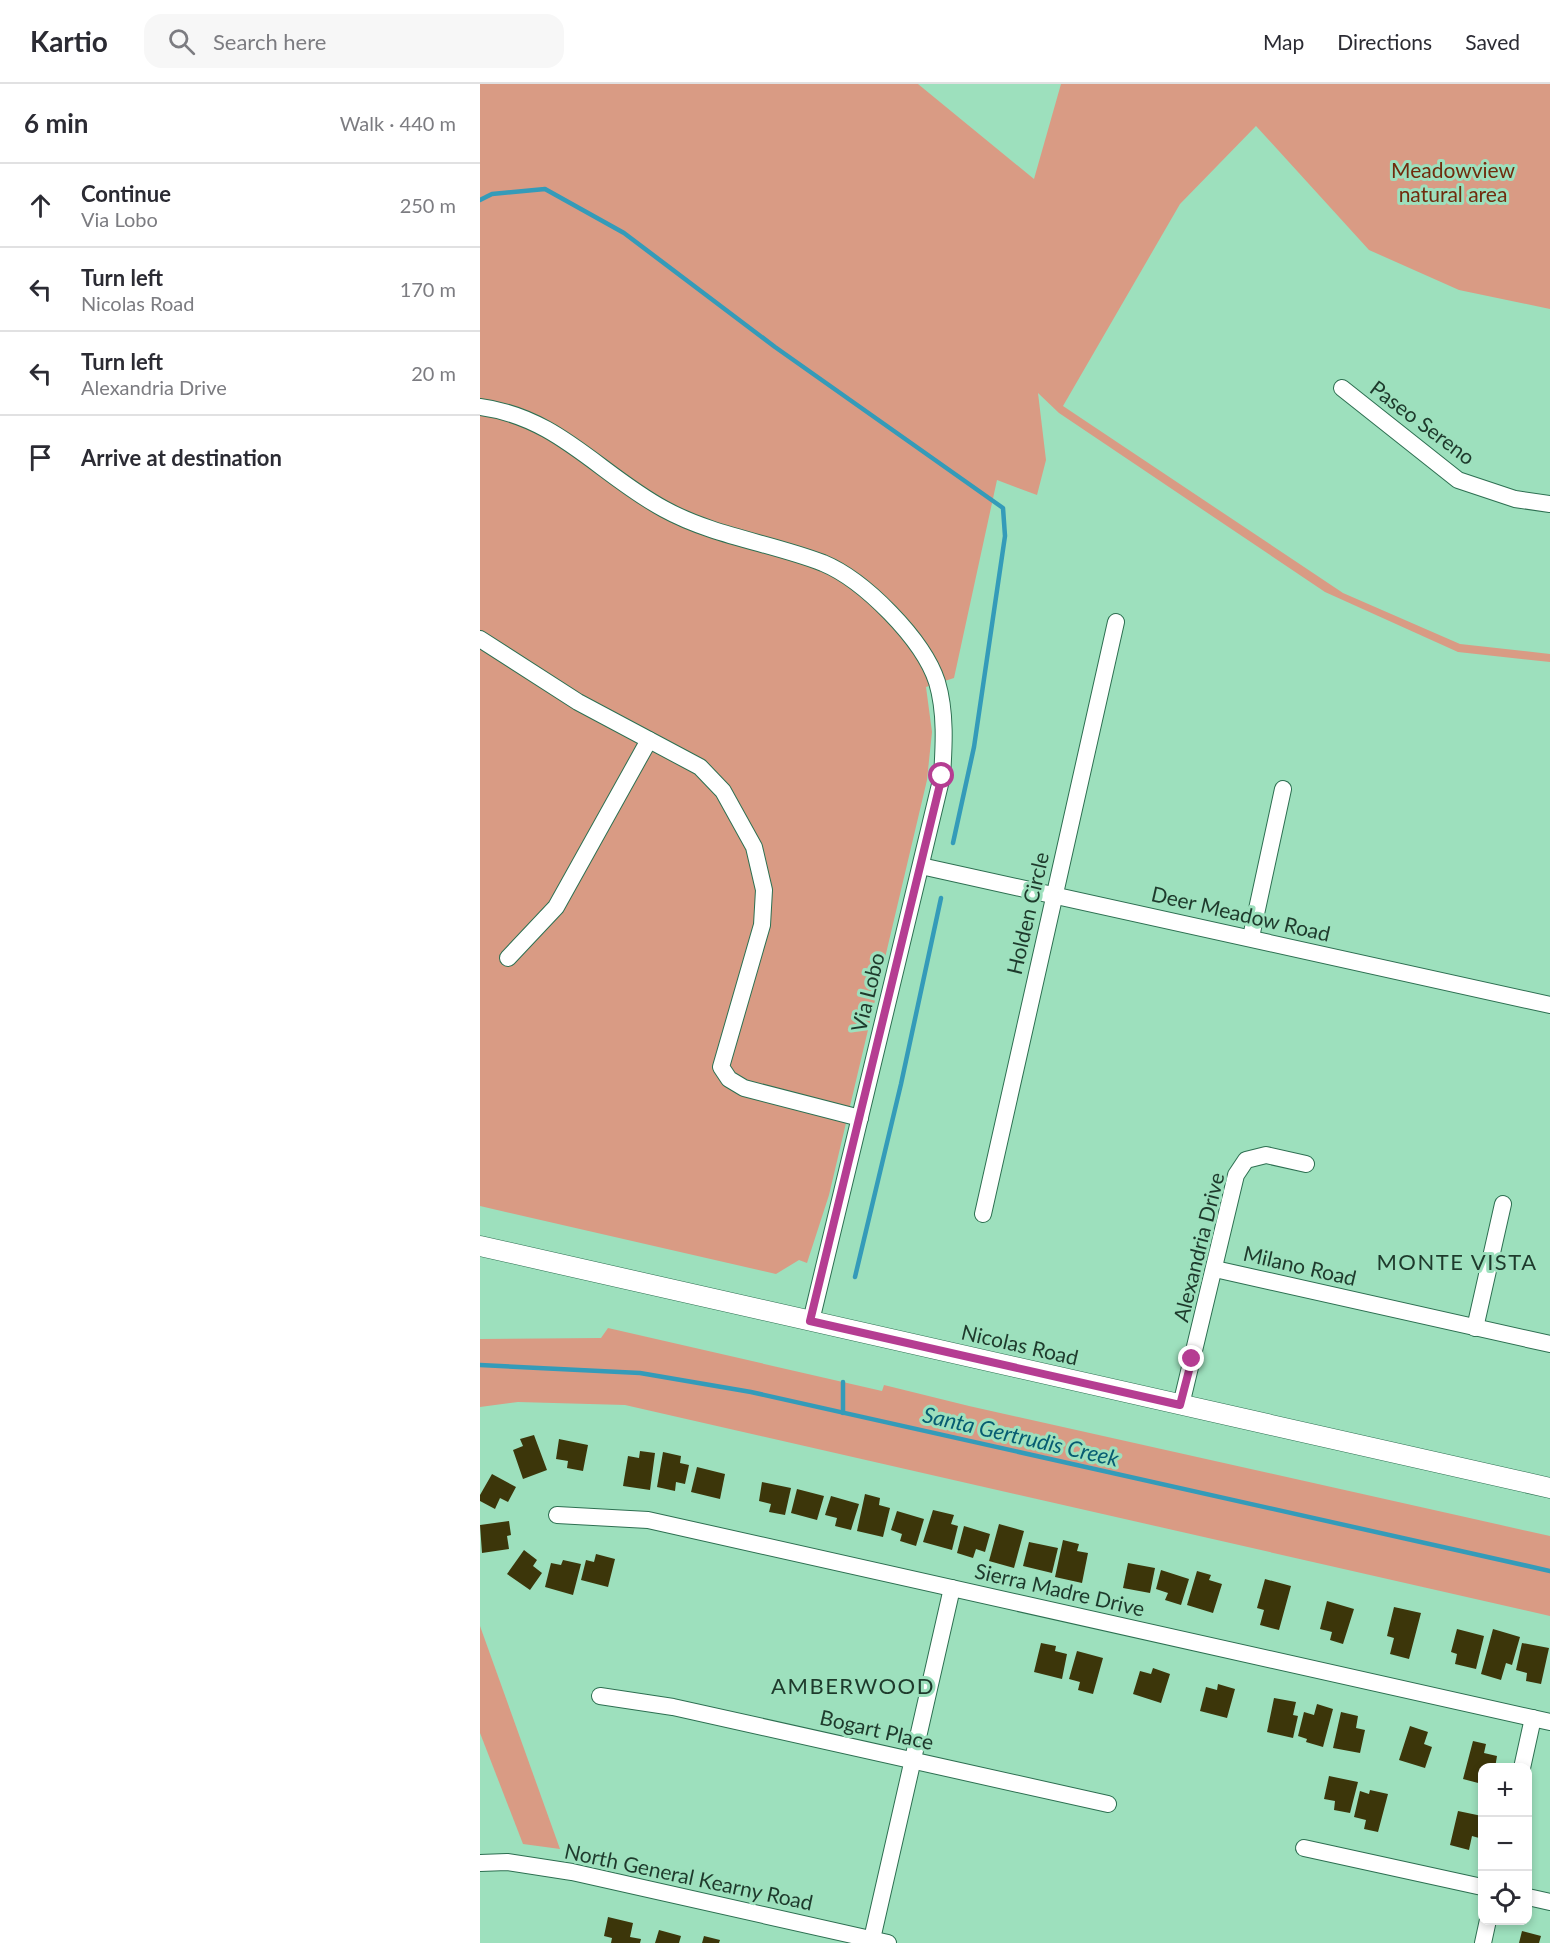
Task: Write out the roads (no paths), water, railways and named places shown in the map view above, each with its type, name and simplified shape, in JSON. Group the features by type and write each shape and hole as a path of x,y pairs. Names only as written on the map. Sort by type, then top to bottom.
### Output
{"main road":[{"name":"Nicolas Road","path":"480,1246 1550,1488"}],"street":[{"name":"Paseo Sereno","path":"1342,388 1458,480 1515,499 1550,504"},
{"name":"Via Lobo","path":"480,407 529,419 566,439 665,509 703,526 825,564 852,579 886,607 932,672 942,709 944,742 942,776 810,1321"},
{"name":"Holden Circle","path":"983,1214 1116,622"},
{"path":"482,647 578,702 700,767 723,790 754,847 764,890 762,925 721,1067 729,1079 744,1088 860,1118"},
{"path":"508,958 556,907 649,740"},
{"path":"1251,937 1283,789"},
{"name":"Deer Meadow Road","path":"921,866 1251,937 1550,1005"},
{"name":"Alexandria Drive","path":"1180,1405 1215,1269 1236,1175 1246,1160 1266,1155 1306,1164"},
{"path":"1475,1328 1503,1204"},
{"name":"Milano Road","path":"1215,1269 1550,1344"},
{"name":"Sierra Madre Drive","path":"557,1515 648,1520 1542,1720"},
{"path":"880,1941 913,1760 952,1588"},
{"name":"Bogart Place","path":"600,1696 673,1707 1108,1804"},
{"path":"1524,1763 1542,1720"},
{"path":"1304,1848 1478,1886"},
{"name":"North General Kearny Road","path":"480,1863 507,1862 572,1872 880,1941"},
{"path":"1532,1898 1550,1902"},
{"path":"1483,1943 1487,1925"}],"waterway":[{"path":"480,200 492,194 545,189 624,233 775,347 1003,508 1005,536 974,747 953,843"},
{"path":"855,1277 901,1084 941,898"},
{"name":"Santa Gertrudis Creek","path":"480,1365 640,1373 751,1392 1550,1571"},
{"path":"843,1382 843,1413"}],"district":[{"name":"MONTE VISTA","path":"1457,1261"},
{"name":"AMBERWOOD","path":"853,1685"}],"park label":[{"name":"Meadowview natural area","path":"1453,181"}]}
